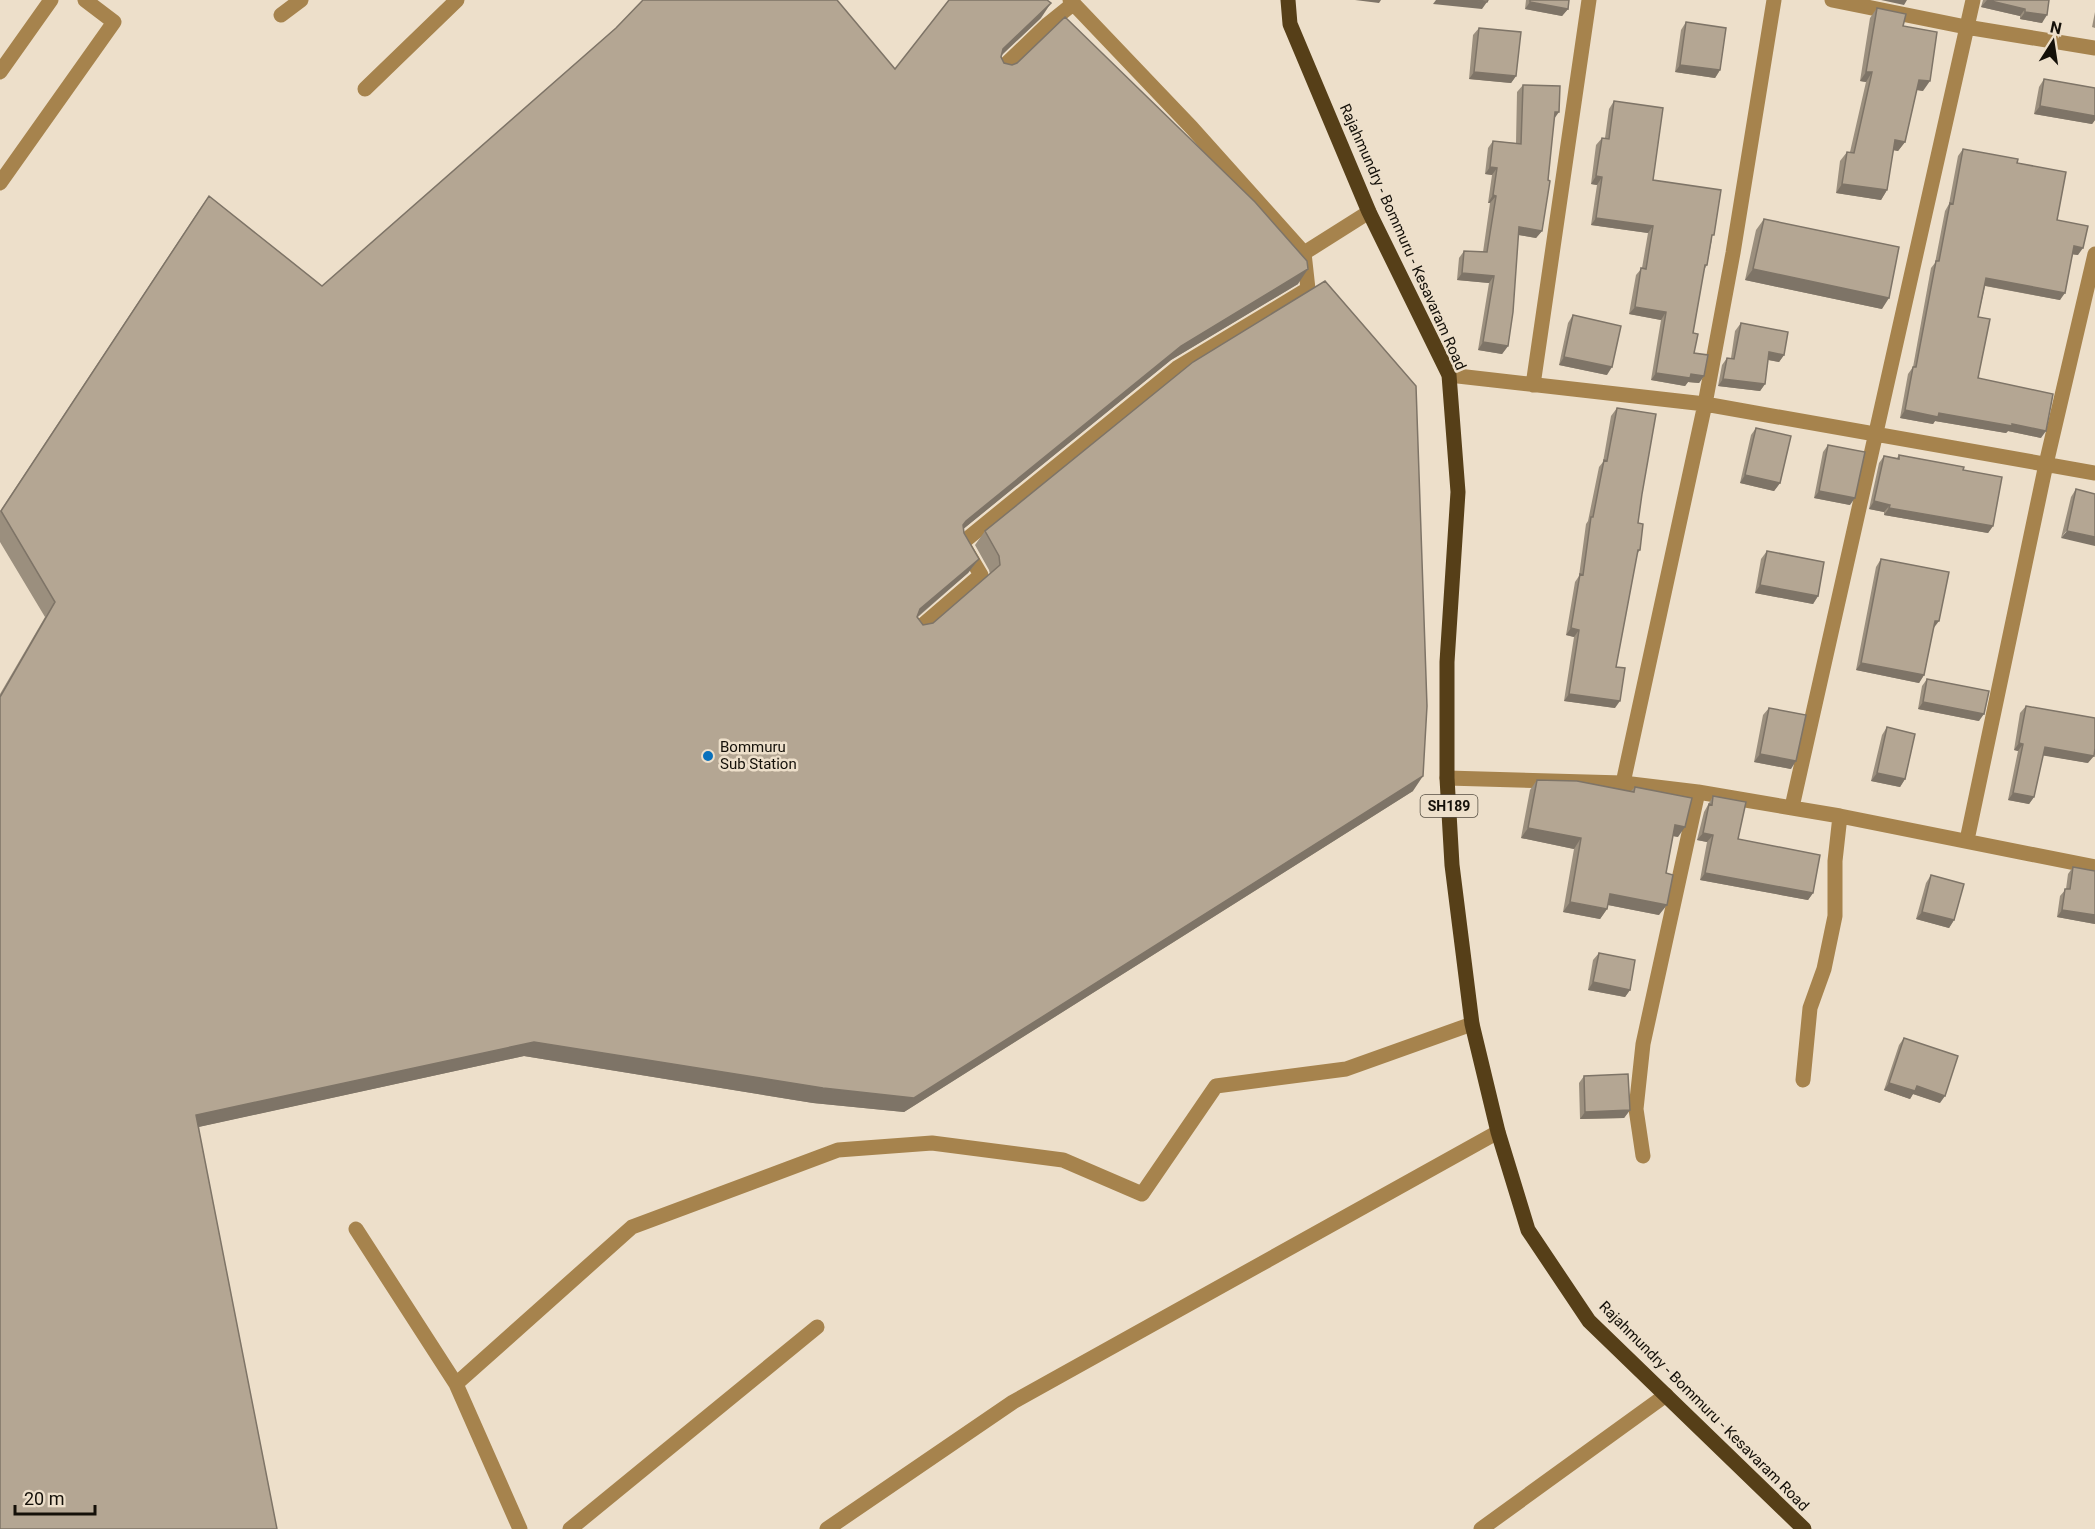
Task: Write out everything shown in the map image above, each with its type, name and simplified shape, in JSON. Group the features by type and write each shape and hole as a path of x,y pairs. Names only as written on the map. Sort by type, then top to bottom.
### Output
{"main road":[{"name":"Rajahmundry - Bommuru - Kesavaram Road","path":"1288,0 1290,24 1369,212 1449,375 1458,492 1447,662 1447,778 1452,865 1472,1024 1498,1132 1528,1230 1589,1321 1804,1529"}],"street":[{"path":"0,72 51,0"},
{"path":"0,183 114,22 85,0"},
{"path":"282,15 301,0"},
{"path":"364,89 457,0"},
{"path":"1533,385 1589,0"},
{"path":"1623,783 1705,404 1733,253 1774,0"},
{"path":"1832,0 1966,27 2095,48"},
{"path":"1792,807 1973,0"},
{"path":"917,630 981,575 962,543 1177,368 1308,289 1304,253 1192,128 1072,2 1000,70"},
{"path":"1304,253 1369,212"},
{"path":"1967,840 2046,464 2095,254"},
{"path":"1449,375 1705,404 2095,473"},
{"path":"1447,778 1623,783 1698,792 1840,816 2095,867"},
{"path":"1643,1156 1636,1109 1643,1044 1698,792"},
{"path":"1803,1080 1810,1008 1824,969 1835,916 1835,861 1840,816"},
{"path":"456,1384 632,1227 838,1150 932,1143 1063,1160 1142,1194 1216,1086 1346,1069 1472,1024"},
{"path":"827,1529 1013,1402 1498,1132"},
{"path":"356,1229 456,1384 520,1529"},
{"path":"570,1529 817,1327"},
{"path":"1481,1529 1666,1395"}],"building":[{"name":"Bommuru Sub Station","path":"643,0 837,0 895,69 949,0 1047,0 1051,3 1003,49 1001,57 1004,63 1012,65 1017,63 1065,17 1255,202 1307,261 1308,269 1181,346 966,521 963,525 964,533 979,559 920,609 917,617 923,625 933,623 1000,565 999,556 985,531 1193,362 1325,281 1416,386 1427,706 1423,776 914,1098 823,1088 534,1042 196,1115 277,1529 0,1529 0,697 55,602 1,511 209,196 322,286 616,28"},
{"path":"1530,0 1569,0 1568,9 1530,2"},
{"path":"1987,0 2049,0 2047,15 2025,12 2025,9"},
{"path":"1877,8 1906,14 1903,26 1937,32 1930,81 1919,80 1905,142 1895,140 1887,190 1842,184 1847,152 1854,153 1872,72 1866,72"},
{"path":"1686,22 1726,28 1720,70 1680,65"},
{"path":"1479,28 1521,32 1516,76 1474,72"},
{"path":"2044,79 2095,88 2095,116 2040,106"},
{"path":"1523,85 1560,86 1559,112 1555,112 1548,180 1550,181 1542,231 1519,227 1513,312 1508,346 1483,342 1494,276 1462,273 1464,251 1487,252 1496,196 1493,195 1497,168 1490,167 1493,141 1521,144"},
{"path":"1614,101 1663,108 1653,180 1721,190 1693,333 1698,334 1694,353 1708,355 1704,376 1691,374 1690,378 1656,373 1666,312 1635,307 1641,268 1646,269 1653,226 1596,218 1602,177 1596,176 1602,138 1609,139"},
{"path":"1963,149 2018,159 2017,163 2066,172 2057,220 2088,226 2083,248 2074,246 2065,293 1986,278 1978,317 1990,319 1978,378 2053,394 2046,431 1939,413 1938,417 1905,410 1913,367 1916,367 1936,261 1939,261 1950,203 1953,204"},
{"path":"1764,219 1899,247 1889,298 1753,269"},
{"path":"1573,315 1621,326 1612,367 1564,357"},
{"path":"1741,323 1788,332 1784,355 1769,352 1765,384 1723,379 1727,358 1734,359"},
{"path":"1617,408 1656,414 1638,523 1643,524 1640,550 1638,550 1616,667 1625,668 1620,701 1569,694 1579,630 1571,628 1580,574 1583,575 1591,517 1593,517 1604,460 1607,461"},
{"path":"1756,428 1791,436 1780,483 1745,475"},
{"path":"1828,445 1865,452 1855,498 1819,491"},
{"path":"1899,455 1964,467 1963,470 2002,477 1993,526 1889,508 1890,505 1874,501 1884,456 1899,459"},
{"path":"2076,489 2095,494 2095,537 2067,531"},
{"path":"1767,551 1824,562 1818,596 1760,585"},
{"path":"1881,559 1949,572 1939,621 1935,621 1924,675 1861,663"},
{"path":"1927,679 1989,691 1984,714 1923,702"},
{"path":"2026,706 2095,718 2094,756 2045,747 2034,797 2013,793 2023,744 2019,743"},
{"path":"1769,708 1806,715 1796,761 1760,754"},
{"path":"1887,727 1915,734 1905,779 1877,773"},
{"path":"1537,780 1577,781 1634,792 1635,787 1692,798 1685,827 1675,825 1666,873 1673,875 1667,905 1610,894 1607,909 1570,902 1581,838 1528,828"},
{"path":"1713,796 1746,802 1738,839 1820,855 1813,893 1705,873 1713,835 1703,833"},
{"path":"2073,867 2095,871 2095,915 2062,910 2065,889 2070,889"},
{"path":"1931,875 1964,884 1954,920 1922,912"},
{"path":"1599,953 1635,960 1630,990 1593,982"},
{"path":"1904,1038 1958,1056 1945,1096 1917,1086 1915,1091 1889,1083"},
{"path":"1628,1074 1630,1110 1585,1112 1584,1076"}],"place":[{"name":"Bommuru Sub Station","path":"708,756"}]}
